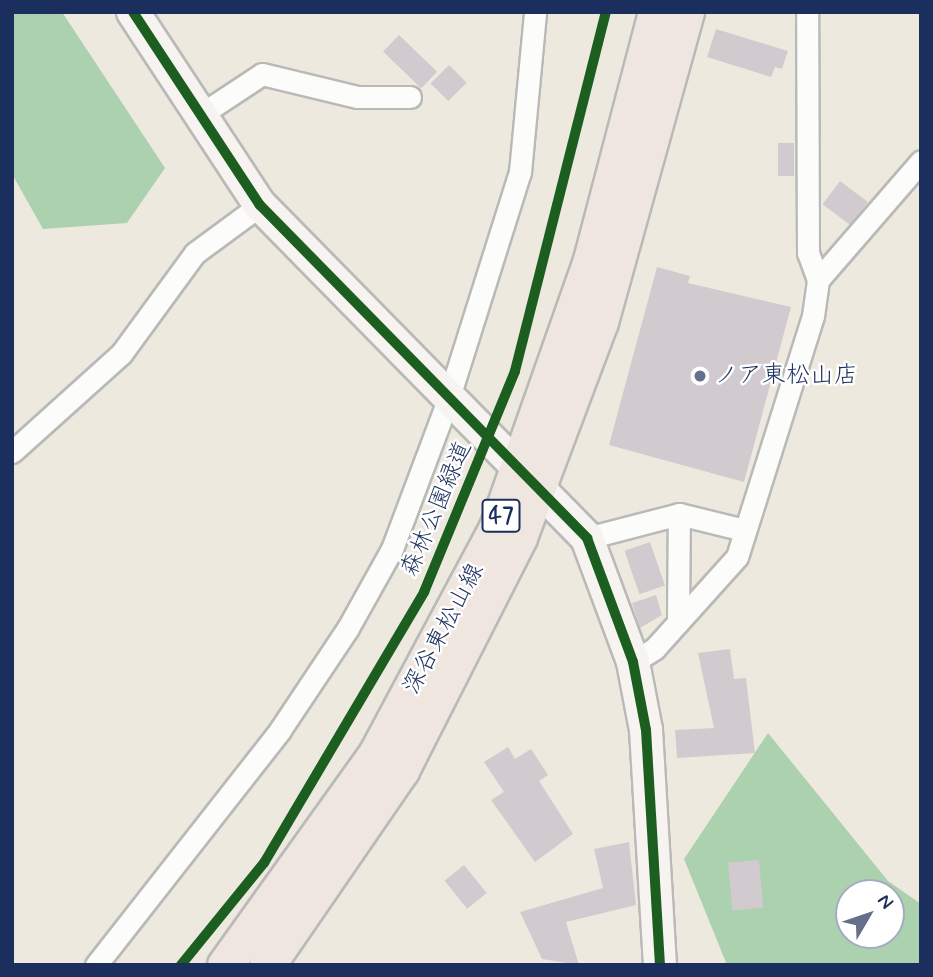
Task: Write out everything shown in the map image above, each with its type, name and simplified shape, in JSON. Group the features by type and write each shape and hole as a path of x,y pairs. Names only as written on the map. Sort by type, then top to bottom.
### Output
{"main road":[{"name":"深谷東松山線","path":"225,965 376,754 528,481 591,260 656,12"},
{"name":"深谷東松山線","path":"267,965 401,770 454,674 528,481 600,322 686,12"}],"street":[{"path":"133,12 260,205 448,400 587,538 633,662 646,730 660,965"},
{"path":"96,965 281,730 348,628 391,549 448,400 520,172 535,12"},
{"path":"633,662 655,648 678,619 737,557 813,316 818,280 808,253 807,12"},
{"path":"201,115 262,74 357,97 410,97"},
{"path":"818,280 921,161"},
{"path":"12,452 121,354 195,253 260,205"},
{"path":"587,538 679,514 744,530"},
{"path":"678,619 679,514"}],"green space":[{"path":"12,12 62,12 165,168 127,223 43,229 12,174"},
{"path":"768,733 886,879 835,879 835,949 905,949 905,893 921,904 921,965 727,965 684,859"}],"building":[{"path":"716,29 788,51 782,69 775,67 771,77 707,57"},
{"path":"399,35 437,72 421,88 383,52"},
{"path":"449,65 467,83 448,101 431,83"},
{"path":"778,143 794,143 794,176 778,176"},
{"path":"840,181 868,202 850,225 823,204"},
{"name":"ノア東松山店","path":"657,267 690,276 688,283 791,307 744,482 609,445"},
{"path":"650,542 665,585 639,594 624,551"},
{"path":"656,595 662,615 640,628 632,603"},
{"path":"730,649 734,679 746,678 755,753 677,758 675,730 714,728 698,653"},
{"path":"508,747 515,759 531,749 548,775 539,781 573,834 535,862 491,800 504,792 484,762"},
{"path":"629,842 636,905 566,922 579,965 542,959 520,912 603,888 594,849"},
{"path":"759,860 763,908 732,911 728,863"},
{"path":"464,865 487,893 467,909 445,881"}],"cycle path":[{"path":"133,12 260,205 587,538 633,662 646,730 660,965"},
{"name":"森林公園緑道","path":"181,965 264,863 424,592 515,371 606,12"}],"place":[{"name":"ノア東松山店","path":"700,376"}]}
